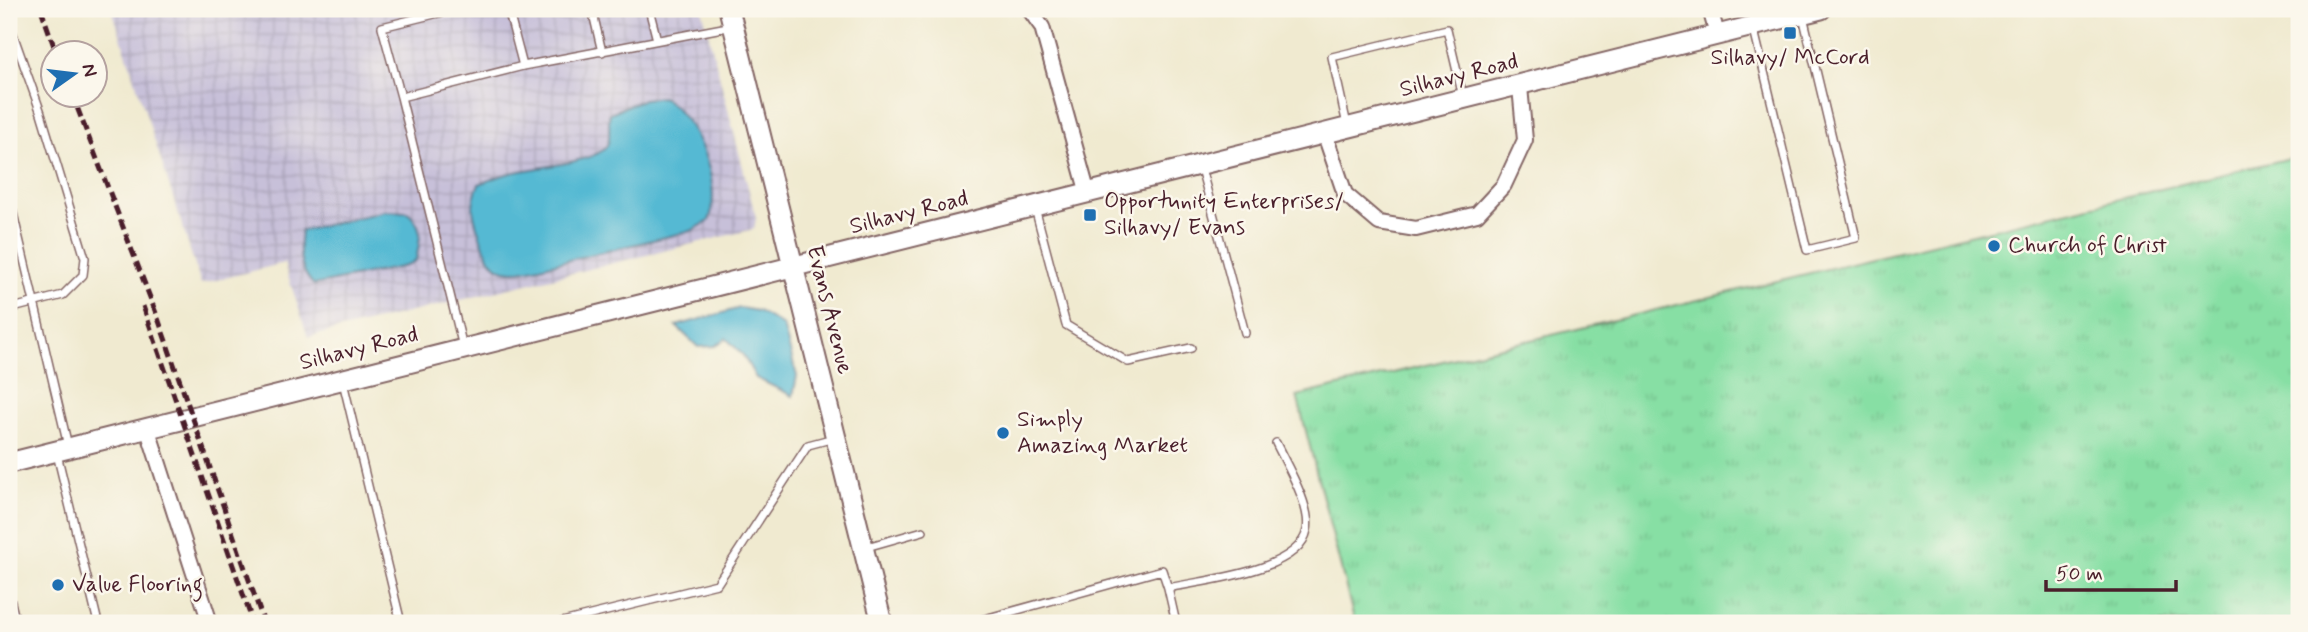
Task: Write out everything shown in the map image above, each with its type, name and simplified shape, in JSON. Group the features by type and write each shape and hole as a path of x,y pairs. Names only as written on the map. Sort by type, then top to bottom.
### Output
{"street":[{"path":"1029,9 1042,27 1088,194"},
{"path":"1710,9 1717,34"},
{"name":"Silhavy Road","path":"9,463 1520,87 1812,11"},
{"name":"Evans Avenue","path":"731,17 882,623"},
{"path":"1325,135 1345,194 1379,223 1416,229 1478,214 1504,185 1525,139 1520,87"},
{"path":"146,427 210,623"}],"lane":[{"path":"455,9 382,27 463,348"},
{"path":"508,9 523,66"},
{"path":"592,9 603,52"},
{"path":"649,9 657,40"},
{"path":"1753,25 1807,250 1856,238 1812,11"},
{"path":"401,97 523,66 657,40 731,17"},
{"path":"9,23 41,113 85,258 83,275 74,287 63,295 9,309"},
{"path":"1348,130 1332,57 1447,29 1464,101"},
{"path":"1201,166 1245,333"},
{"path":"9,196 13,228 36,302 62,448 99,623"},
{"path":"1035,207 1066,326 1128,362 1191,348"},
{"path":"342,378 401,623"},
{"path":"558,623 717,584 808,445 836,437"},
{"path":"1168,588 1270,566 1294,552 1307,530 1304,504 1276,443"},
{"path":"863,548 923,531"},
{"path":"970,623 1162,570 1176,623"},
{"path":"9,594 16,623"}],"shaded area":[{"path":"112,9 702,9 756,218 754,229 308,337 284,263 201,284"}],"green space":[{"path":"2299,156 2299,623 1355,623 1297,396"}],"water":[{"path":"662,97 686,120 704,153 712,189 709,221 691,231 531,269 503,270 492,261 474,216 473,204 479,184 510,173 575,161 597,154 607,146 610,113 644,99"},
{"path":"385,211 408,212 417,223 420,234 416,260 406,266 314,285 305,273 301,260 301,231"},
{"path":"740,308 758,311 783,326 797,376 793,396 756,378 743,355 726,338 715,346 698,347 676,326"}],"railway":[{"path":"41,9 51,38"},
{"path":"77,108 159,321 264,623"},
{"path":"143,306 253,623"}],"place":[{"name":"Silhavy/ McCord","path":"1790,33"},
{"name":"Opportunity Enterprises/ Silhavy/ Evans","path":"1090,215"},
{"name":"Church of Christ","path":"1994,246"},
{"name":"Simply Amazing Market","path":"1003,433"},
{"name":"Value Flooring","path":"58,585"}]}
